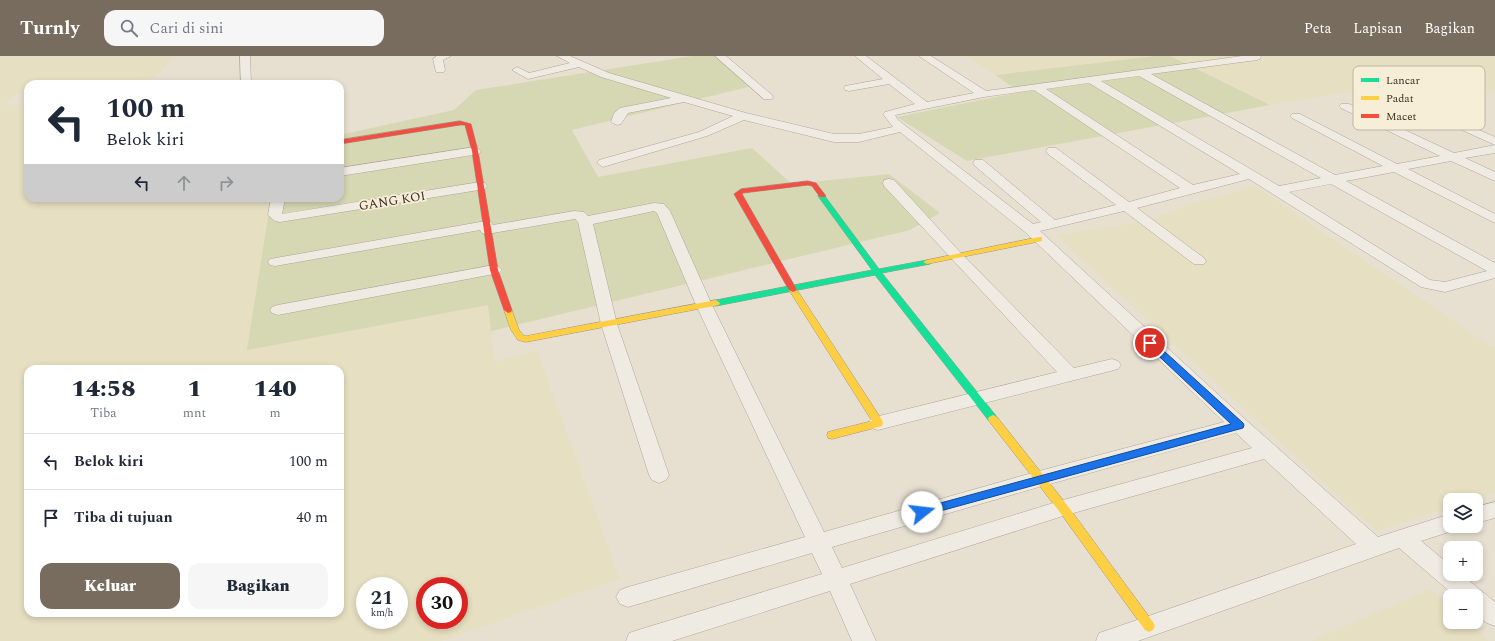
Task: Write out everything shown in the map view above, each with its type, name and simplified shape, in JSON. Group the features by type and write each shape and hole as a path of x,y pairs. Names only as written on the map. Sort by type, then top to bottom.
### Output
{"street":[{"path":"245,56 245,80"},
{"path":"440,70 438,59 446,56"},
{"path":"562,56 605,75 689,98 743,116 834,138 859,138 902,128"},
{"path":"720,56 768,97"},
{"path":"860,56 924,105"},
{"path":"924,56 984,94"},
{"path":"1257,61 1243,59 984,94 895,111 889,114 894,122 1034,234 1239,425 1374,547"},
{"path":"517,70 528,76 581,64"},
{"path":"1195,65 1213,75"},
{"path":"1142,72 1495,269"},
{"path":"849,88 892,80"},
{"path":"1092,80 1277,190 1426,284 1445,287 1495,273"},
{"path":"1036,87 1190,189"},
{"path":"617,122 620,113 624,110 689,98"},
{"path":"1344,106 1353,110"},
{"path":"602,163 703,134 743,116"},
{"path":"1296,116 1495,219"},
{"path":"344,141 462,123 468,124 475,151 486,228 494,270 515,330 521,338 532,339 792,289 955,255 1034,234 1053,225 1126,208 1190,189 1252,175"},
{"path":"1396,130 1495,177"},
{"path":"1472,130 1495,140"},
{"path":"1277,190 1495,149"},
{"path":"344,171 475,151"},
{"path":"1052,151 1126,208 1199,261"},
{"path":"979,163 1053,225"},
{"path":"889,183 955,255 1070,375"},
{"path":"878,423 792,289 738,194 741,191 813,184 877,272 1063,508 1149,626"},
{"name":"GANG KOI","path":"277,202 275,215 280,218 480,186"},
{"path":"586,221 654,207 662,209 704,305 818,541 864,641"},
{"path":"275,262 486,228 579,215 586,221 610,324 659,475"},
{"path":"278,310 494,270"},
{"path":"832,435 975,398 1112,365"},
{"path":"628,597 818,541 1239,425"},
{"path":"638,641 1063,508 1268,451"},
{"path":"1483,513 1495,510"},
{"path":"1108,641 1374,547 1443,525"},
{"path":"1402,538 1463,589"},
{"path":"1483,606 1495,616"}],"shaded area":[{"path":"0,56 174,56 155,78 136,80 24,80 24,92 17,93 3,105 24,103 24,202 270,202 248,350 488,304 495,362 537,350 620,579 440,641 0,641"},
{"path":"966,56 1156,56 995,75"},
{"path":"1170,56 1495,56 1495,93 1485,90 1485,66 1353,66 1353,91 1270,105"},
{"path":"1255,186 1491,346 1495,345 1495,493 1483,497 1483,493 1443,493 1443,509 1376,531 1056,235 1147,221 1197,202"},
{"path":"1430,589 1443,601 1443,629 1476,629 1489,641 1311,641"}],"green space":[{"path":"692,56 721,56 756,85 572,130 598,177 752,148 792,184 889,174 940,213 910,230 491,331 488,305 247,350 270,202 344,202 344,134 454,110 476,90"},
{"path":"1156,56 1170,56 1270,105 967,161 897,117 1020,92 995,75"}],"traffic: fast":[{"path":"822,196 877,272 993,419"},
{"path":"716,303 927,262"}],"traffic: slow":[{"path":"927,262 1039,239"},
{"path":"793,290 878,423 832,435"},
{"path":"508,310 515,330 521,338 526,339 716,303"},
{"path":"993,419 1063,508 1149,626"}],"traffic: jam":[{"path":"344,141 460,123 468,124 475,151 494,270 508,310"},
{"path":"793,290 738,194 741,191 808,183 814,184 822,196"}],"route":[{"path":"922,512 1239,425 1150,343"}]}
